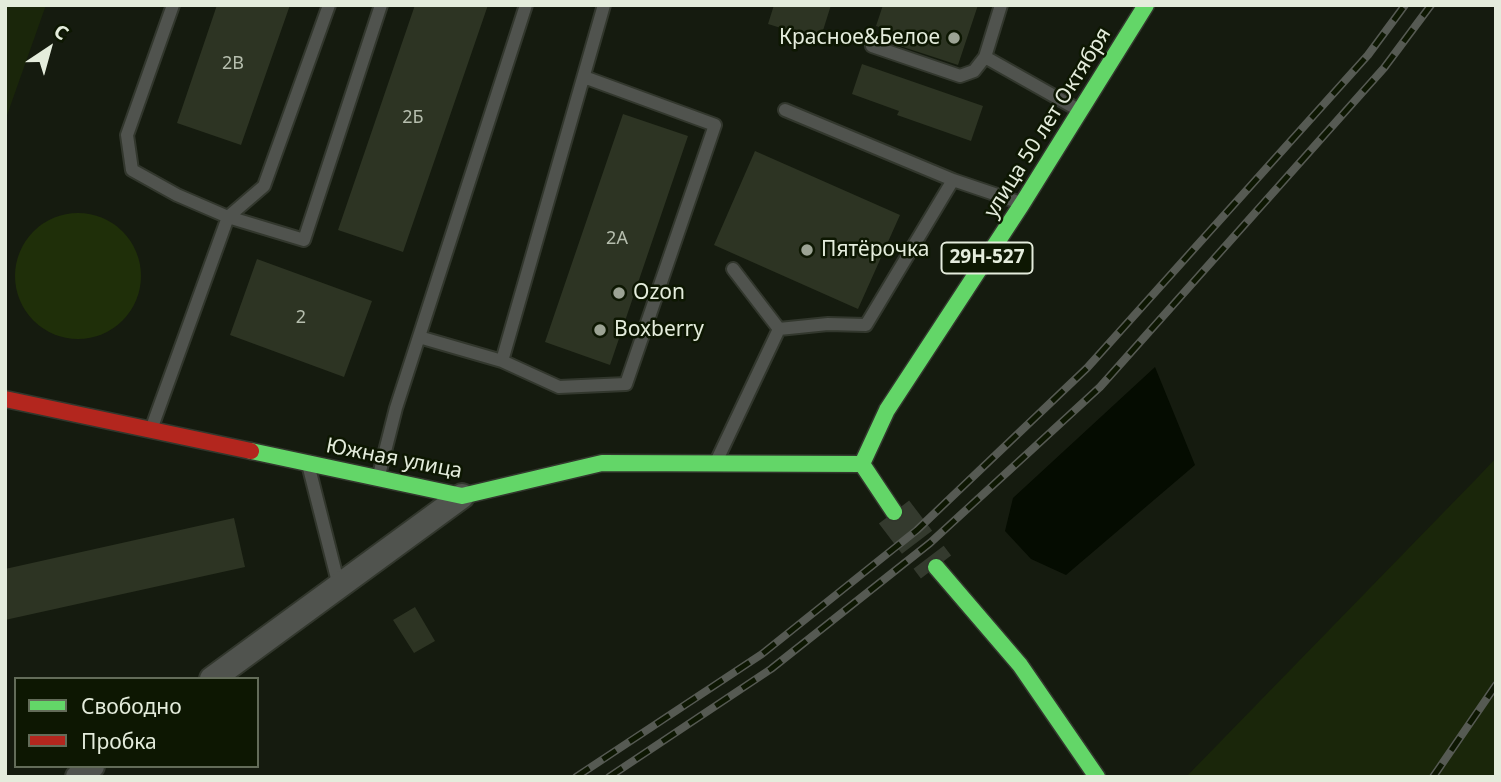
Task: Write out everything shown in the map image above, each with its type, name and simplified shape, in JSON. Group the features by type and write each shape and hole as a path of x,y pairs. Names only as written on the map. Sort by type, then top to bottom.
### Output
{"street":[{"name":"улица 50 лет Октября","path":"862,464 887,410 1022,204 1146,5"},
{"name":"Южная улица","path":"5,399 462,496 602,463 862,464"},
{"path":"862,464 894,512"},
{"path":"215,677 462,496"},
{"path":"936,567 1020,665 1097,777"}],"lane":[{"path":"173,5 127,135 132,170 177,195 228,217 304,240 382,5"},
{"path":"151,430 228,217 264,186 329,5"},
{"path":"378,479 396,408 526,5"},
{"path":"502,361 604,5"},
{"path":"872,46 960,76 974,71 985,57 1001,5"},
{"path":"985,57 1080,111"},
{"path":"419,337 502,361 559,387 626,384 715,125 584,77"},
{"path":"785,110 953,180 1022,204"},
{"path":"779,329 828,324 866,325 953,180"},
{"path":"733,269 779,329"},
{"path":"716,463 779,329"},
{"path":"308,464 339,586"}],"shaded area":[{"path":"5,5 46,5 5,121"},
{"path":"78,213 102,218 122,232 136,252 141,276 136,300 122,320 102,334 78,339 54,334 34,320 20,300 15,276 20,252 34,232 54,218"},
{"path":"1155,367 1195,465 1066,575 1031,559 1005,531 1013,498"},
{"path":"1496,458 1496,777 1186,777 1479,476"}],"building":[{"path":"217,5 290,5 241,145 177,123"},
{"path":"415,5 488,5 403,252 338,230"},
{"path":"774,5 831,5 820,40 768,24"},
{"path":"883,5 978,5 958,65 897,45 901,34 876,26"},
{"path":"862,64 983,106 971,141 897,115 899,111 852,94"},
{"path":"623,114 688,136 610,365 545,342"},
{"path":"755,151 900,215 858,309 714,245"},
{"path":"257,259 372,301 344,377 230,335"},
{"path":"234,518 245,567 5,620 5,569"},
{"path":"415,607 435,641 414,653 393,620"}],"tunnel":[{"path":"894,512 936,567"}],"railway":[{"path":"576,777 762,654 917,530 1087,368 1368,55 1405,5"},
{"path":"609,777 771,669 930,543 1100,387 1384,68 1431,5"},
{"path":"1433,777 1496,685"}],"traffic: fast":[{"path":"894,512 862,464 887,410 1022,204 1146,5"},
{"path":"251,451 462,496 602,463 862,464"},
{"path":"936,567 1020,665 1097,777"}],"traffic: jam":[{"path":"5,399 251,451"}],"place":[{"name":"Красное&Белое","path":"954,38"},
{"name":"Пятёрочка","path":"807,250"},
{"name":"Ozon","path":"619,293"},
{"name":"Boxberry","path":"600,330"}]}
